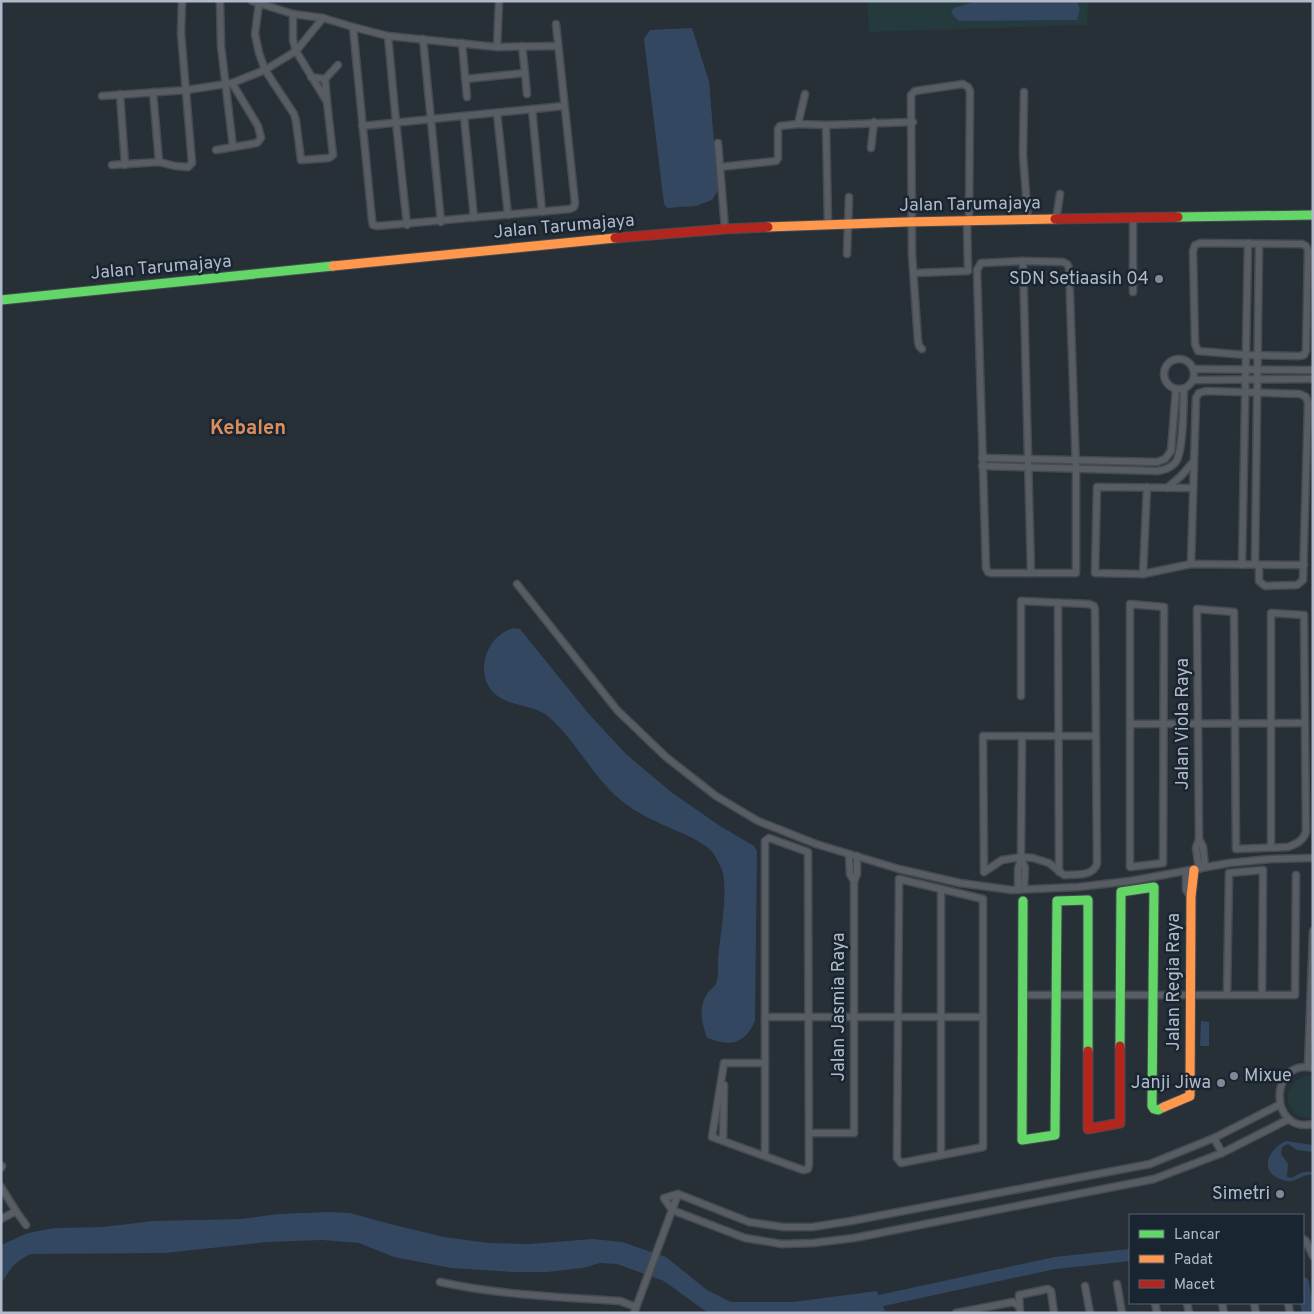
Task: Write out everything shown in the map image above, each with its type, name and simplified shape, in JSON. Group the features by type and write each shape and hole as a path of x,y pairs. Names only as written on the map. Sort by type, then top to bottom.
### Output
{"street":[{"path":"112,165 159,162 188,167 192,163 181,33 182,1"},
{"path":"220,1 221,46 229,84 233,147"},
{"path":"497,47 499,1"},
{"path":"325,78 333,155 332,157 301,160 294,114 265,70 256,42 256,2 293,14 324,18 388,36 497,47 558,46"},
{"path":"293,14 293,40 296,51 328,102"},
{"path":"102,96 186,90 229,84 265,70 296,51 324,18"},
{"path":"353,27 373,225 378,226 542,212 570,209 574,206 556,24"},
{"path":"388,36 407,225"},
{"path":"423,39 432,119 440,222"},
{"path":"462,43 467,96"},
{"path":"522,46 527,94"},
{"path":"311,77 325,78 338,65"},
{"path":"465,79 525,73"},
{"path":"216,150 257,143 261,138 258,126 229,84"},
{"path":"914,273 968,271 970,91 963,84 915,91 912,96 914,273 918,341 922,349"},
{"path":"153,92 159,162"},
{"path":"1024,92 1023,155 1027,219"},
{"path":"120,94 125,165"},
{"path":"798,124 805,94"},
{"path":"362,126 564,106"},
{"path":"532,109 542,212"},
{"path":"497,113 508,215"},
{"path":"464,116 474,218"},
{"path":"872,148 874,122"},
{"path":"720,166 776,161 778,158 779,127 798,124 913,122"},
{"path":"826,125 828,222"},
{"path":"718,143 725,227"},
{"path":"1057,217 1060,194"},
{"path":"848,196 848,254"},
{"name":"Jalan Tarumajaya","path":"1,300 725,227 847,220 968,220 1057,217 1133,219 1313,215"},
{"path":"1133,219 1133,292"},
{"path":"1201,243 1259,244 1302,244 1308,250 1306,351 1304,355 1246,355 1198,351 1195,344 1192,251 1195,245 1201,243"},
{"path":"1242,565 1248,243"},
{"path":"1191,564 1196,398 1199,393 1206,391 1256,392 1300,394 1306,397 1308,403 1303,580 1298,585 1265,586 1259,581 1257,565 1256,392 1256,378 1259,244"},
{"path":"1023,261 1031,573"},
{"path":"1023,261 1063,262 1069,268 1076,469 1076,573 992,573 988,572 986,568 977,270 981,263 1023,261"},
{"path":"1193,380 1194,369 1187,361 1177,359 1168,364 1164,374 1167,384 1176,389 1184,388 1193,380 1245,378 1313,379"},
{"path":"1194,369 1313,370"},
{"path":"982,466 1157,471 1168,469 1176,462 1180,451 1184,388"},
{"path":"982,458 1157,462 1165,459 1171,452 1176,389"},
{"path":"1167,488 1194,462"},
{"path":"1193,488 1099,487 1095,489 1095,574 1143,574 1191,564 1304,565"},
{"path":"1143,574 1147,487"},
{"path":"517,584 617,710 666,757 716,796 758,821 816,844 898,869 960,883 1021,889 1078,887 1130,881 1196,869 1271,859 1313,858"},
{"path":"1021,696 1021,601 1089,604 1094,606 1097,864 1095,870 1090,873 1064,875 1048,863 1033,858 1021,857 1002,860 984,872 983,736 1095,736"},
{"path":"1058,603 1059,872"},
{"path":"1130,604 1164,606 1163,723 1163,863 1130,867 1130,604"},
{"name":"Jalan Viola Raya","path":"1196,869 1204,847 1199,839 1197,609 1234,612 1235,723"},
{"path":"1235,723 1236,849 1288,847 1296,844 1304,838 1306,832 1304,615 1270,613 1271,847"},
{"path":"1130,724 1305,723"},
{"path":"1021,889 1024,868 1021,857 1022,736"},
{"path":"724,1063 712,1138 803,1170 808,1169 808,852 769,838 765,840 765,1156"},
{"name":"Jalan Jasmia Raya","path":"849,854 850,874 854,881"},
{"name":"Jalan Jasmia Raya","path":"809,1133 854,1133 854,881 857,874 857,856"},
{"name":"Jalan Regia Raya","path":"1153,995 1152,1106 1158,1110 1190,1096 1190,897 1194,890 1196,869"},
{"path":"1227,995 1229,873 1263,870 1262,995"},
{"path":"1022,996 1295,995 1296,875"},
{"path":"899,879 941,889 983,898 983,1147 901,1162 897,1158 899,879"},
{"path":"1022,901 1022,1140 1055,1134 1057,901 1088,900 1088,1129 1120,1123 1121,892 1154,887 1153,995"},
{"path":"941,889 941,1155"},
{"path":"1313,931 1311,1068 1299,1068 1284,1078 1280,1086 1279,1105 1289,1119 1299,1124 1313,1124"},
{"path":"765,1017 983,1017"},
{"path":"724,1063 765,1063"},
{"path":"724,1063 724,1142"},
{"path":"1279,1105 1214,1138 1150,1164 851,1222 812,1227 784,1227 749,1222 678,1194 664,1198 672,1210 745,1238 782,1244 813,1243 854,1238 1154,1179 1222,1153 1289,1119"},
{"path":"1214,1138 1222,1153"},
{"path":"1,1186 26,1225"},
{"path":"440,1282 505,1293 620,1301 635,1310 678,1194"},
{"path":"1,1219 16,1210"},
{"path":"1304,1240 1313,1256"},
{"path":"1117,1284 1122,1313"},
{"path":"1085,1286 1090,1313"},
{"path":"1020,1309 1019,1295 1049,1289 1051,1291 1054,1313"},
{"path":"956,1313 984,1310 1014,1302 1020,1309"}],"green space":[{"path":"867,1 1088,1 1087,25 869,32"},
{"path":"1306,1076 1313,1076 1313,1118 1296,1114 1288,1101 1291,1086 1297,1080"}],"water":[{"path":"977,1 1077,1 1080,9 1077,20 959,21 951,13 954,8"},
{"path":"692,28 709,81 718,190 712,200 696,206 667,208 664,204 644,39 650,30"},
{"path":"514,628 520,629 588,713 626,754 671,792 720,826 754,846 757,851 755,1021 746,1035 736,1042 730,1043 707,1038 702,1021 702,1004 717,981 718,975 724,910 724,877 717,859 702,843 645,816 616,796 596,774 570,739 544,713 505,700 492,691 484,673 486,654 497,637"},
{"path":"1201,1021 1209,1022 1209,1046 1200,1046"},
{"path":"1286,1141 1313,1145 1313,1152 1297,1150 1288,1144 1282,1147 1281,1154 1288,1164 1287,1177 1291,1178 1307,1172 1313,1172 1313,1175 1306,1175 1293,1181 1287,1181 1273,1175 1269,1170 1268,1160 1270,1155 1281,1143"},
{"path":"350,1213 444,1237 489,1243 529,1244 593,1239 622,1242 666,1257 707,1290 731,1302 793,1302 877,1291 885,1311 873,1313 708,1313 664,1281 617,1264 600,1263 583,1268 547,1272 451,1268 394,1257 359,1243 322,1240 267,1242 165,1253 31,1254 13,1266 1,1284 1,1245 28,1233 54,1228 103,1227 153,1221 242,1219 278,1214"}],"waterway":[{"path":"865,1304 1055,1263 1129,1255"},
{"path":"1304,1289 1308,1313"}],"traffic: fast":[{"path":"1178,217 1313,215"},
{"path":"1,300 333,266"},
{"path":"1120,1046 1121,892 1154,887 1152,1106 1158,1110 1164,1107"},
{"path":"1023,901 1022,1140 1055,1135 1057,901 1088,900 1088,1051"}],"traffic: slow":[{"path":"768,227 1055,219"},
{"path":"333,266 615,238"},
{"path":"1164,1107 1190,1096 1191,897 1194,870"}],"traffic: jam":[{"path":"1055,219 1178,217"},
{"path":"615,238 768,227"},
{"path":"1088,1051 1088,1129 1120,1123 1120,1046"}],"place":[{"name":"SDN Setiaasih 04","path":"1159,279"},
{"name":"Mixue","path":"1234,1076"},
{"name":"Janji Jiwa","path":"1221,1083"},
{"name":"Simetri","path":"1280,1194"}],"district":[{"name":"Kebalen","path":"248,429"}]}
